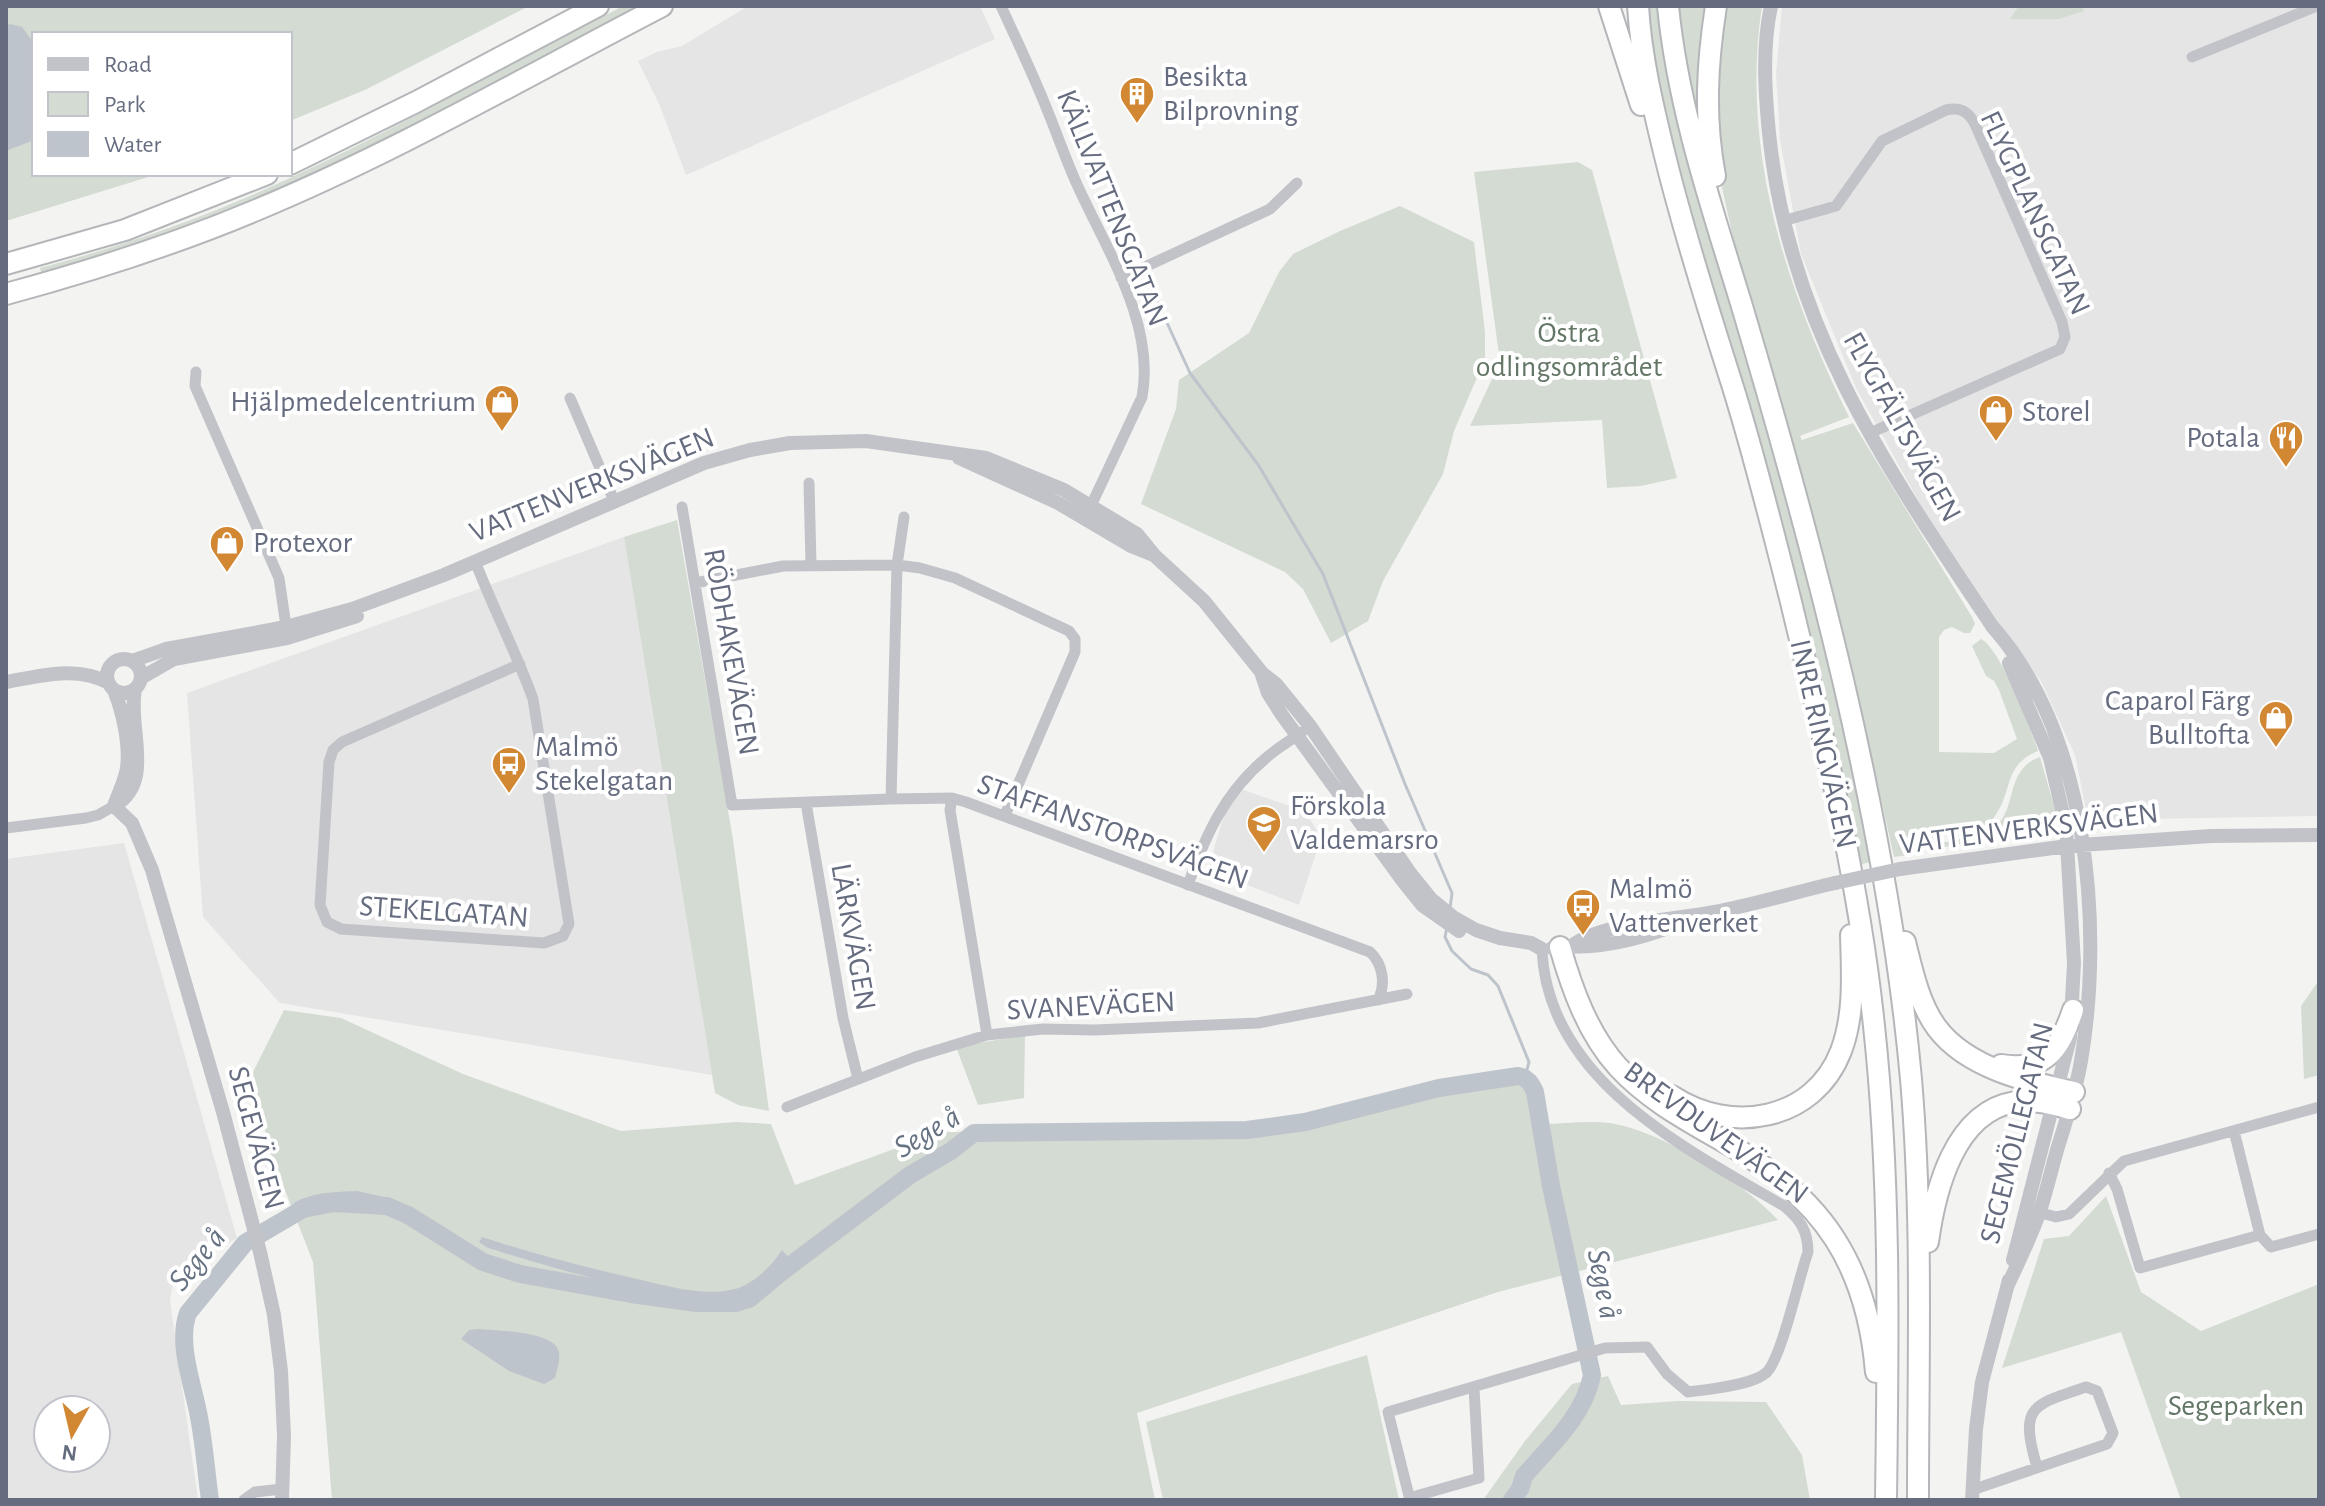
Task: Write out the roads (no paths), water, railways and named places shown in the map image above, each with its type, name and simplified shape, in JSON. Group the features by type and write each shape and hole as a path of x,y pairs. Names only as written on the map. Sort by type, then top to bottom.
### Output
{"highway":[{"path":"292,163 598,6"},
{"path":"6,304 50,291 254,211 329,178 662,6"},
{"path":"1609,6 1695,270"},
{"name":"INRE RINGVÄGEN","path":"1638,6 1656,118 1695,270 1755,466 1789,595 1836,796 1862,934 1882,1119 1888,1254 1886,1500"},
{"name":"INRE RINGVÄGEN","path":"1668,6 1672,47 1688,123 1777,427 1843,681 1884,886 1906,1034 1917,1183 1918,1500"},
{"path":"1716,6 1706,83 1707,125 1740,302"},
{"path":"6,264 125,230 262,176"},
{"path":"6,294 117,263"},
{"path":"1843,681 1866,759 1907,948 1917,983 1936,1026 1948,1040 1977,1060 2064,1099"},
{"path":"1558,947 1608,1033 1643,1073 1675,1098 1708,1114 1731,1118 1773,1115 1796,1105 1825,1081 1840,1051 1850,1006 1851,929 1836,796"},
{"path":"1558,947 1587,1019 1616,1064 1663,1105 1763,1165 1800,1195 1827,1225 1848,1258 1864,1300 1874,1348 1878,1500"},
{"path":"1977,1060 2012,1066 2041,1061 2052,1054 2061,1041 2073,1010"},
{"path":"1918,1353 1931,1214 1954,1150 1975,1123 2001,1107 2013,1102 2064,1099"}],"street":[{"name":"KÄLLVATTENSGATAN","path":"1001,6 1048,110 1073,176 1121,278 1139,328 1145,381 1142,397 1089,512"},
{"name":"FLYGFÄLTSVÄGEN","path":"1771,6 1765,82 1776,192 1800,283 1824,345 1870,433 1992,626 2006,643 2051,726 2062,751 2083,846"},
{"path":"2192,57 2317,6"},
{"name":"FLYGPLANSGATAN","path":"1783,221 1836,206 1882,141 1946,110 1955,108 1964,111 1975,124 2062,322 2065,337 2060,349 1870,433"},
{"path":"1121,278 1270,209 1297,183"},
{"path":"196,372 195,386 279,578 287,632"},
{"path":"570,398 615,503"},
{"name":"VATTENVERKSVÄGEN","path":"138,684 174,659 287,632 352,609 444,575 704,463 750,450 790,443 866,441 986,458 1012,467 1089,512 1131,546 1155,556 1204,601 1310,726 1410,873 1446,918"},
{"path":"809,483 811,564"},
{"name":"RÖDHAKEVÄGEN","path":"682,507 732,805"},
{"path":"891,799 897,565 904,517"},
{"name":"STEKELGATAN","path":"475,561 520,664 533,699 569,924 563,936 544,943 341,929 327,922 320,905 329,762 333,750 342,742 520,664"},
{"path":"695,583 783,566 897,565 938,572 1069,631 1075,639 1073,657 1005,815"},
{"name":"FLYGFÄLTSVÄGEN","path":"1992,626 2050,758 2066,827 2067,846"},
{"name":"VATTENVERKSVÄGEN","path":"132,661 175,647 287,632"},
{"path":"6,828 86,818 106,812 130,794 138,757 132,707 138,684 138,666 123,659 114,663 72,667 57,673"},
{"path":"114,663 109,669 121,708 127,762 125,778 114,806"},
{"path":"6,682 57,673 92,674 125,693 138,684"},
{"name":"VATTENVERKSVÄGEN","path":"1262,673 1268,693 1297,736 1422,905 1487,934 1531,943 1558,947 1583,937 1702,914 1900,869 2067,846 2211,836 2319,835"},
{"path":"1188,885 1214,821 1228,797 1266,758 1310,726"},
{"path":"952,798 950,810 987,1035"},
{"name":"STAFFANSTORPSVÄGEN","path":"732,805 952,798 1370,952 1381,967 1383,990 1378,1000"},
{"name":"LÄRKVÄGEN","path":"806,803 843,1018 858,1079"},
{"name":"SEGEVÄGEN","path":"114,806 132,823 152,870 223,1112 260,1252 274,1315 281,1371 282,1495"},
{"name":"SEGEMÖLLEGATAN","path":"2064,1099 2073,1010 2073,920 2067,846"},
{"name":"SEGEMÖLLEGATAN","path":"1972,1495 1982,1382 2007,1287 2084,1040 2089,939 2083,846"},
{"name":"BREVDUVEVÄGEN","path":"1474,1388 1605,1348 1647,1347 1667,1374 1688,1392 1754,1379 1767,1372 1777,1352 1808,1252 1808,1240 1800,1220 1784,1206 1636,1113 1597,1076 1571,1039 1554,1006 1543,970 1558,947"},
{"name":"SVANEVÄGEN","path":"787,1107 915,1057 987,1035 1043,1029 1095,1030 1258,1023 1407,994"},
{"path":"2032,1210 2056,1217 2069,1214 2124,1161 2319,1107"},
{"path":"2234,1131 2260,1235 2271,1247 2319,1234"},
{"path":"2109,1173 2117,1189 2140,1268 2260,1235"},
{"path":"1972,1495 2037,1467 2107,1444 2113,1433 2093,1387 2041,1402 2034,1409 2029,1429 2037,1467"},
{"path":"1474,1388 1479,1478 1410,1499 1388,1412 1474,1388"},
{"path":"244,1500 255,1492 282,1495"}],"water":[{"path":"6,25 22,27 32,40 32,141 6,151"},
{"path":"357,1191 380,1196 420,1213 418,1217 373,1201 342,1198 294,1208 294,1203 309,1197"},
{"path":"482,1237 661,1285 711,1292 735,1289 749,1283 762,1274 782,1250 789,1258 748,1294 727,1299 696,1298 659,1293 541,1264 486,1247 479,1242"},
{"path":"469,1330 520,1333 550,1341 559,1353 555,1378 544,1384 509,1371 461,1339"}],"waterway":[{"path":"1152,290 1190,373 1259,466 1323,574 1405,784 1452,893 1450,908"},
{"path":"1447,927 1445,937 1452,951 1471,969 1488,975 1498,986 1529,1062 1525,1077"},
{"name":"Sege å","path":"210,1500 200,1423 185,1349 188,1313 245,1243 303,1209 334,1203 387,1206 408,1215 483,1262 520,1274 697,1303 736,1303 749,1299 910,1175 951,1151 974,1133 1247,1130 1305,1122 1439,1088 1518,1076 1529,1081 1535,1092 1551,1186 1592,1375 1574,1417 1524,1476 1512,1500"}],"place":[{"name":"Besikta Bilprovning","path":"1137,125"},
{"name":"Hjälpmedelcentrium","path":"502,433"},
{"name":"Storel","path":"1996,443"},
{"name":"Potala","path":"2286,469"},
{"name":"Protexor","path":"227,574"},
{"name":"Caparol Färg Bulltofta","path":"2276,749"},
{"name":"Malmö Stekelgatan","path":"509,795"},
{"name":"Förskola Valdemarsro","path":"1264,854"},
{"name":"Malmö Vattenverket","path":"1583,937"}],"park label":[{"name":"Östra odlingsområdet","path":"1569,350"},
{"name":"Segeparken","path":"2236,1406"}]}
